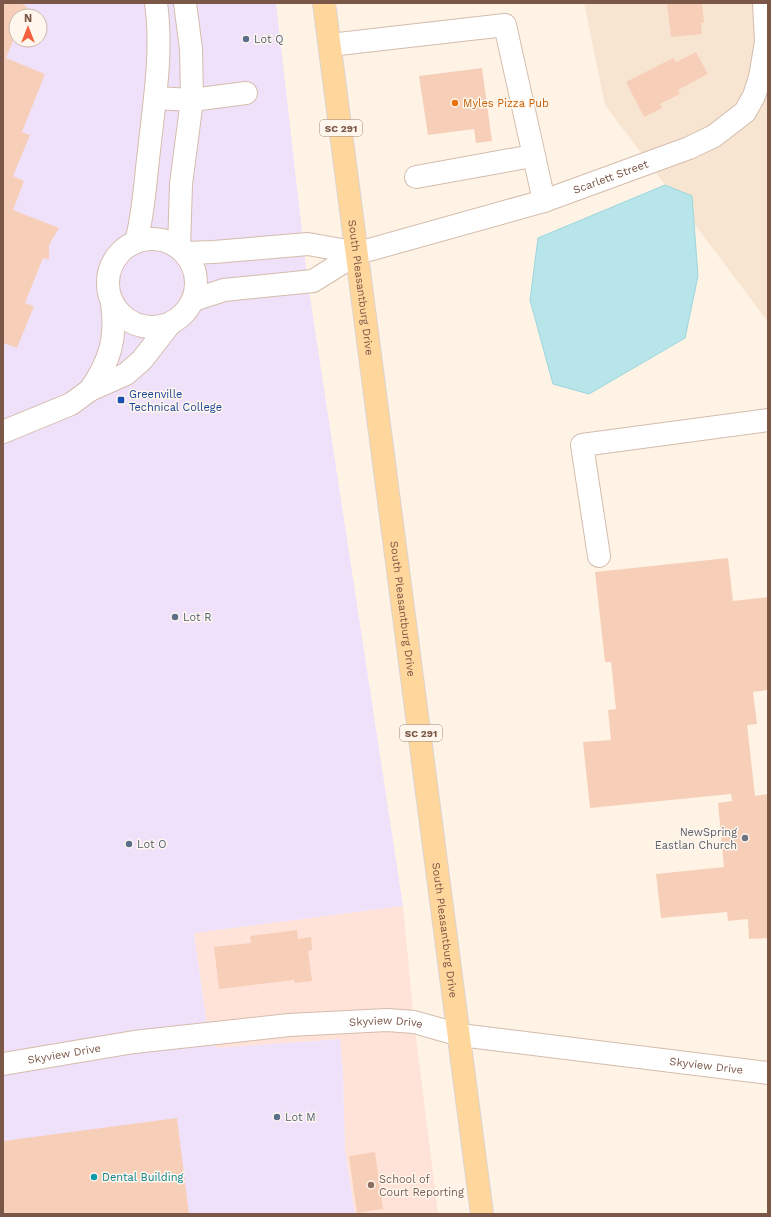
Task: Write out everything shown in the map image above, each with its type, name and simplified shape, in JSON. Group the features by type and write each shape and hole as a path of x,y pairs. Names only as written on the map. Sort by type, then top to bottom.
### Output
{"main road":[{"name":"South Pleasantburg Drive","path":"324,3 358,253 482,1214"}],"street":[{"path":"134,243 142,217 155,98 158,22 156,3"},
{"path":"182,250 181,184 192,100 190,49 185,3"},
{"name":"Scarlett Street","path":"358,253 544,201 689,148 714,136 745,112 754,96 760,77 766,42 764,3"},
{"path":"330,44 505,26 532,156 544,201"},
{"path":"155,98 192,100 246,93"},
{"path":"416,177 532,156"},
{"path":"3,432 70,404 90,390 126,374 142,360 170,324 183,314 193,300 197,288 196,275 192,263 182,250 166,241 151,239 134,243 121,252 113,262 108,280 115,322 110,354 103,372 90,390"},
{"path":"182,250 214,252 308,244 358,253"},
{"path":"193,300 224,290 313,281 358,253"},
{"path":"111,301 120,314 131,322 150,327 170,324"},
{"path":"599,556 582,445 768,420"},
{"name":"Skyview Drive","path":"3,1064 128,1043 289,1025 387,1020 414,1022 460,1035 768,1073"}],"shaded area":[{"path":"3,3 276,3 308,284 403,906 194,933 207,1025 216,1048 340,1039 343,1071 345,1150 355,1214 3,1214"},
{"path":"584,3 768,3 768,322 605,105"},
{"path":"403,906 414,1022 438,1214 355,1214 345,1150 343,1071 340,1039 216,1048 207,1025 194,933"}],"water":[{"path":"665,185 692,196 698,276 685,338 589,394 553,384 530,300 538,238"}],"building":[{"path":"3,3 19,3 27,6 26,8 8,8 8,48 10,48 6,58 45,74 22,132 30,135 13,176 24,181 13,210 59,228 49,245 49,260 43,258 25,303 34,306 17,348 3,343"},
{"path":"667,3 702,3 704,23 701,23 702,34 671,37"},
{"path":"696,52 708,74 678,90 680,94 660,104 662,108 644,117 626,82 673,58 676,62"},
{"name":"Myles Pizza Pub","path":"482,68 492,141 476,143 474,129 428,135 419,76"},
{"path":"728,558 733,601 768,597 768,690 753,692 757,724 747,725 755,796 768,794 768,938 749,939 748,919 728,921 727,912 661,918 656,874 724,867 718,803 732,801 731,794 590,808 583,742 611,740 608,710 616,709 611,662 605,662 595,572"},
{"path":"297,930 298,939 311,937 312,950 308,951 312,981 295,983 294,980 219,989 214,947 251,943 250,936"},
{"name":"Dental Building","path":"177,1118 189,1214 3,1214 3,1141"},
{"path":"375,1152 383,1209 357,1213 349,1156"}],"place":[{"name":"Lot Q","path":"246,39"},
{"name":"Myles Pizza Pub","path":"455,103"},
{"name":"Greenville Technical College","path":"121,400"},
{"name":"Lot R","path":"175,617"},
{"name":"NewSpring Eastlan Church","path":"745,838"},
{"name":"Lot O","path":"129,844"},
{"name":"Lot M","path":"277,1117"},
{"name":"Dental Building","path":"94,1177"},
{"name":"School of Court Reporting","path":"371,1185"}]}
